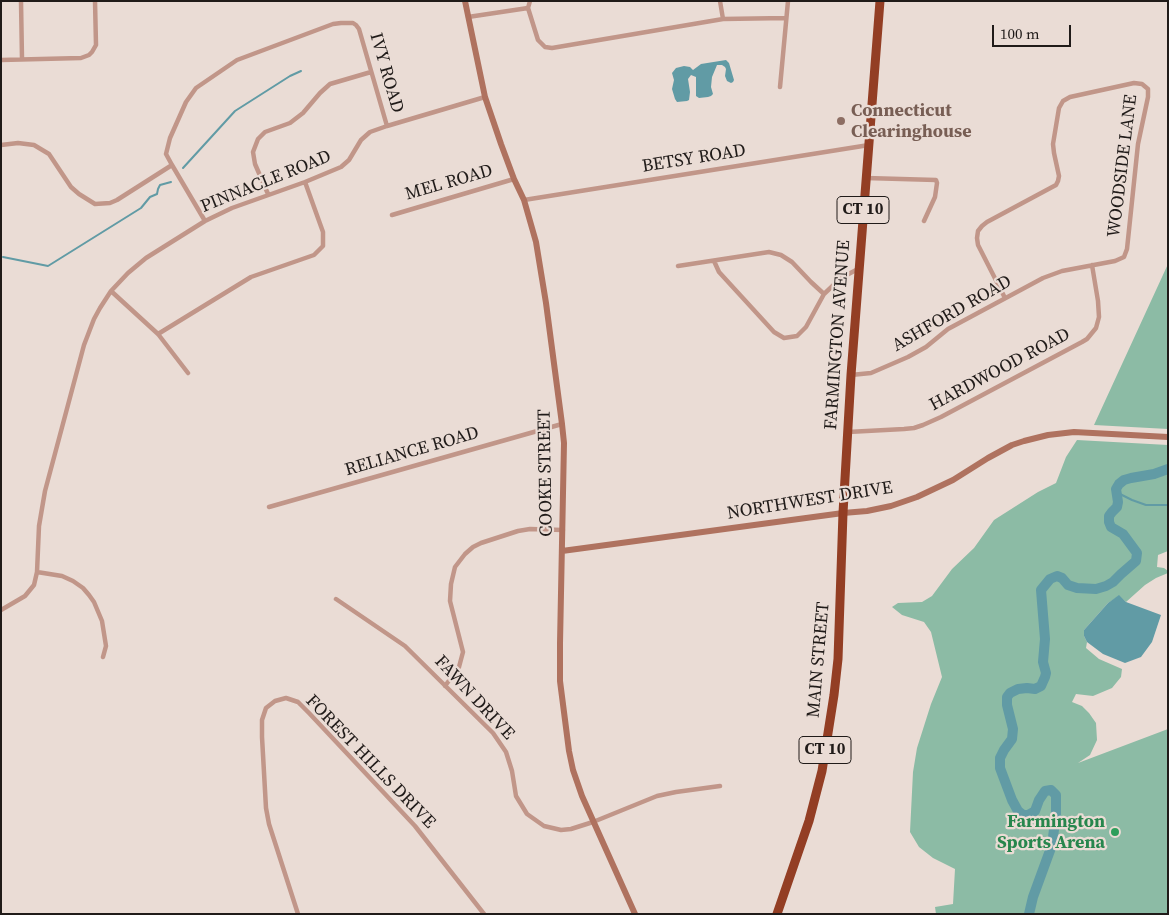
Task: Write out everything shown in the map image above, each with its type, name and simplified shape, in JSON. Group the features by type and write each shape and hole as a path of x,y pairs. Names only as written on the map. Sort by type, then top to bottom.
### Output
{"highway":[{"name":"FARMINGTON AVENUE","path":"841,581 851,375 880,1"},
{"name":"MAIN STREET","path":"777,914 809,821 822,772 838,659 841,581"}],"main road":[{"name":"COOKE STREET","path":"465,1 485,97 514,179 524,200 536,242 546,303 562,424 564,469 560,681 565,731 573,770 593,822 635,914"},
{"name":"NORTHWEST DRIVE","path":"562,551 891,506 917,497 953,480 1012,445 1036,437 1061,433 1088,432 1168,436"}],"street":[{"path":"21,1 22,59"},
{"path":"1,60 81,58 89,55 96,45 95,1"},
{"path":"530,1 528,8 538,40 545,47 552,48 723,18 786,18"},
{"path":"720,1 723,18"},
{"path":"780,88 788,1"},
{"path":"468,17 528,8"},
{"name":"IVY ROAD","path":"205,221 166,154 170,138 186,102 196,88 237,60 334,24 353,23 359,30 387,126"},
{"path":"268,194 255,164 253,152 258,139 265,132 290,123 303,113 320,92 330,84 372,72"},
{"name":"WOODSIDE LANE","path":"1005,298 978,245 978,231 987,222 1056,186 1059,176 1053,144 1059,108 1063,101 1070,97 1138,83 1148,89 1148,97 1138,144 1127,249 1124,256"},
{"name":"PINNACLE ROAD","path":"37,572 39,526 45,492 67,406 84,345 94,320 111,291 146,258 205,221 268,194 335,171 344,165 361,140 370,132 485,97"},
{"path":"1,145 18,143 34,146 49,154 71,187 95,204 110,203 117,200 172,166"},
{"name":"BETSY ROAD","path":"524,200 869,145"},
{"path":"866,178 936,180 935,197 924,221"},
{"name":"MEL ROAD","path":"392,215 514,179"},
{"path":"158,334 251,277 314,255 323,246 323,232 305,182"},
{"path":"678,266 769,252 781,255 792,262 824,294"},
{"name":"ASHFORD ROAD","path":"851,375 871,373 908,357 926,347 948,329 1052,274 1115,261 1124,256"},
{"path":"714,260 719,272 774,332 784,338 797,336 806,327 824,294 841,278 859,269"},
{"name":"HARDWOOD ROAD","path":"848,432 914,428 932,422 1082,342 1096,328 1099,317 1092,265"},
{"path":"111,291 158,334 188,373"},
{"name":"RELIANCE ROAD","path":"270,507 562,424"},
{"path":"445,686 459,667 463,652 450,601 455,567 460,560 473,547 481,543 518,531 530,529 563,530"},
{"path":"1,610 30,591 34,585 37,572 62,576 73,580 83,588 94,602 102,621 106,646 103,657"},
{"name":"FAWN DRIVE","path":"336,599 405,646 493,733 506,752 512,771 516,796 527,814 544,826 561,830 571,829 657,796 720,786"},
{"name":"FOREST HILLS DRIVE","path":"298,914 269,824 266,808 262,745 262,720 266,708 275,700 286,698 298,702 415,826 484,914"}],"green space":[{"path":"1168,264 1168,429 1094,425"},
{"path":"1077,440 1168,445 1168,551 1158,555 1157,567 1164,568 1168,573 1145,585 1126,602 1119,596 1108,603 1084,630 1087,642 1086,648 1099,659 1122,669 1121,677 1112,688 1093,696 1076,694 1072,702 1082,706 1096,723 1097,740 1090,755 1078,763 1168,729 1168,914 936,914 935,907 953,904 955,869 933,858 919,847 910,832 913,772 917,748 942,677 931,632 924,622 902,615 892,607 898,603 922,602 932,596 952,569 974,548 994,520 1056,483 1066,457"}],"water":[{"path":"726,60 729,63 733,82 727,81 725,67 717,65 712,77 711,87 713,94 711,96 699,98 696,96 696,77 691,75 688,79 689,100 677,102 672,89 674,80 672,73 676,68 684,66 690,67 693,70 701,64"},
{"path":"1119,595 1126,602 1161,615 1152,642 1141,657 1125,663 1103,654 1087,642 1084,636 1084,630 1108,603"}],"waterway":[{"path":"183,168 235,111 301,71"},
{"path":"3,257 48,266 141,208 150,197 157,194 160,185 171,182"},
{"path":"1029,914 1033,897 1052,845 1056,814 1056,795 1051,790 1045,791 1035,811 1028,815 1023,815 1018,811 1012,800 1000,768 1000,758 1012,739 1013,729 1007,697 1018,689 1035,689 1041,686 1045,677 1046,673 1043,662 1045,639 1041,590 1050,579 1057,576 1062,578 1068,585 1077,588 1096,589 1106,586 1136,561 1137,553 1123,534 1111,527 1109,522 1109,516 1117,507 1116,489 1124,480 1168,469"},
{"path":"1116,492 1146,505 1168,505"}],"place":[{"name":"Connecticut Clearinghouse","path":"841,121"},
{"name":"Farmington Sports Arena","path":"1115,832"}]}
